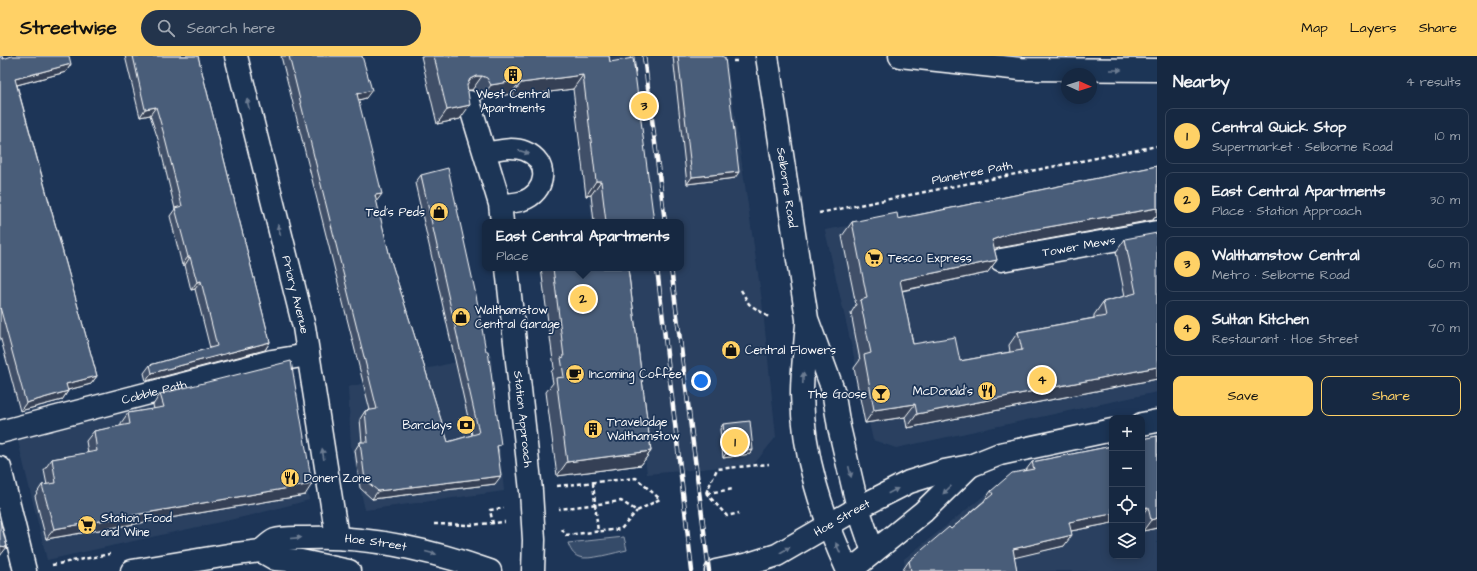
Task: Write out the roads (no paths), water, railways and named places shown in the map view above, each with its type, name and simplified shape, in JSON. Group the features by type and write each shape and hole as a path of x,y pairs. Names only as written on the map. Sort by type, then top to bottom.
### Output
{"street":[{"name":"Priory Avenue","path":"236,56 304,327 337,537 348,571"},
{"name":"Selborne Road","path":"767,56 807,319 833,390 839,427 858,508 873,552"},
{"path":"900,56 1021,70 1157,70"},
{"path":"469,102 486,152 501,213"},
{"name":"Tower Mews","path":"1001,260 1157,232"},
{"name":"Station Approach","path":"507,271 531,491 534,540 533,571"},
{"name":"Selborne Road","path":"807,319 802,395 804,421 813,479 828,526 849,571"},
{"name":"Cobble Path","path":"0,432 272,361 308,355"},
{"path":"1145,423 1157,421"},
{"name":"Hoe Street","path":"716,571 749,564 777,555 858,508 909,482 944,471 970,466 1000,454 1109,431"},
{"name":"Hoe Street","path":"849,571 936,500 970,466"},
{"path":"0,468 25,571"},
{"name":"Hoe Street","path":"261,552 275,540 337,537 391,543 458,560 490,571"},
{"path":"132,571 228,555 261,552 275,559 301,561 348,571"}],"lane":[{"path":"486,152 508,148 524,151 534,156 542,165 542,181 536,193 501,213"}],"railway":[{"path":"632,56 634,71"},
{"path":"644,56 665,219"},
{"path":"657,271 692,571"},
{"path":"671,271 709,571"}],"place":[{"name":"West Central Apartments","path":"513,75"},
{"name":"Walthamstow Central","path":"644,106"},
{"name":"Ted's Peds","path":"439,212"},
{"name":"Tesco Express","path":"874,258"},
{"name":"East Central Apartments","path":"583,299"},
{"name":"Walthamstow Central Garage","path":"461,317"},
{"name":"Central Flowers","path":"731,350"},
{"name":"Incoming Coffee","path":"575,374"},
{"name":"Sultan Kitchen","path":"1042,380"},
{"name":"McDonald's","path":"987,391"},
{"name":"The Goose","path":"881,394"},
{"name":"Barclays","path":"466,425"},
{"name":"Travelodge Walthamstow","path":"593,429"},
{"name":"Central Quick Stop","path":"735,442"},
{"name":"Doner Zone","path":"290,478"},
{"name":"Station Food and Wine","path":"87,525"}]}
